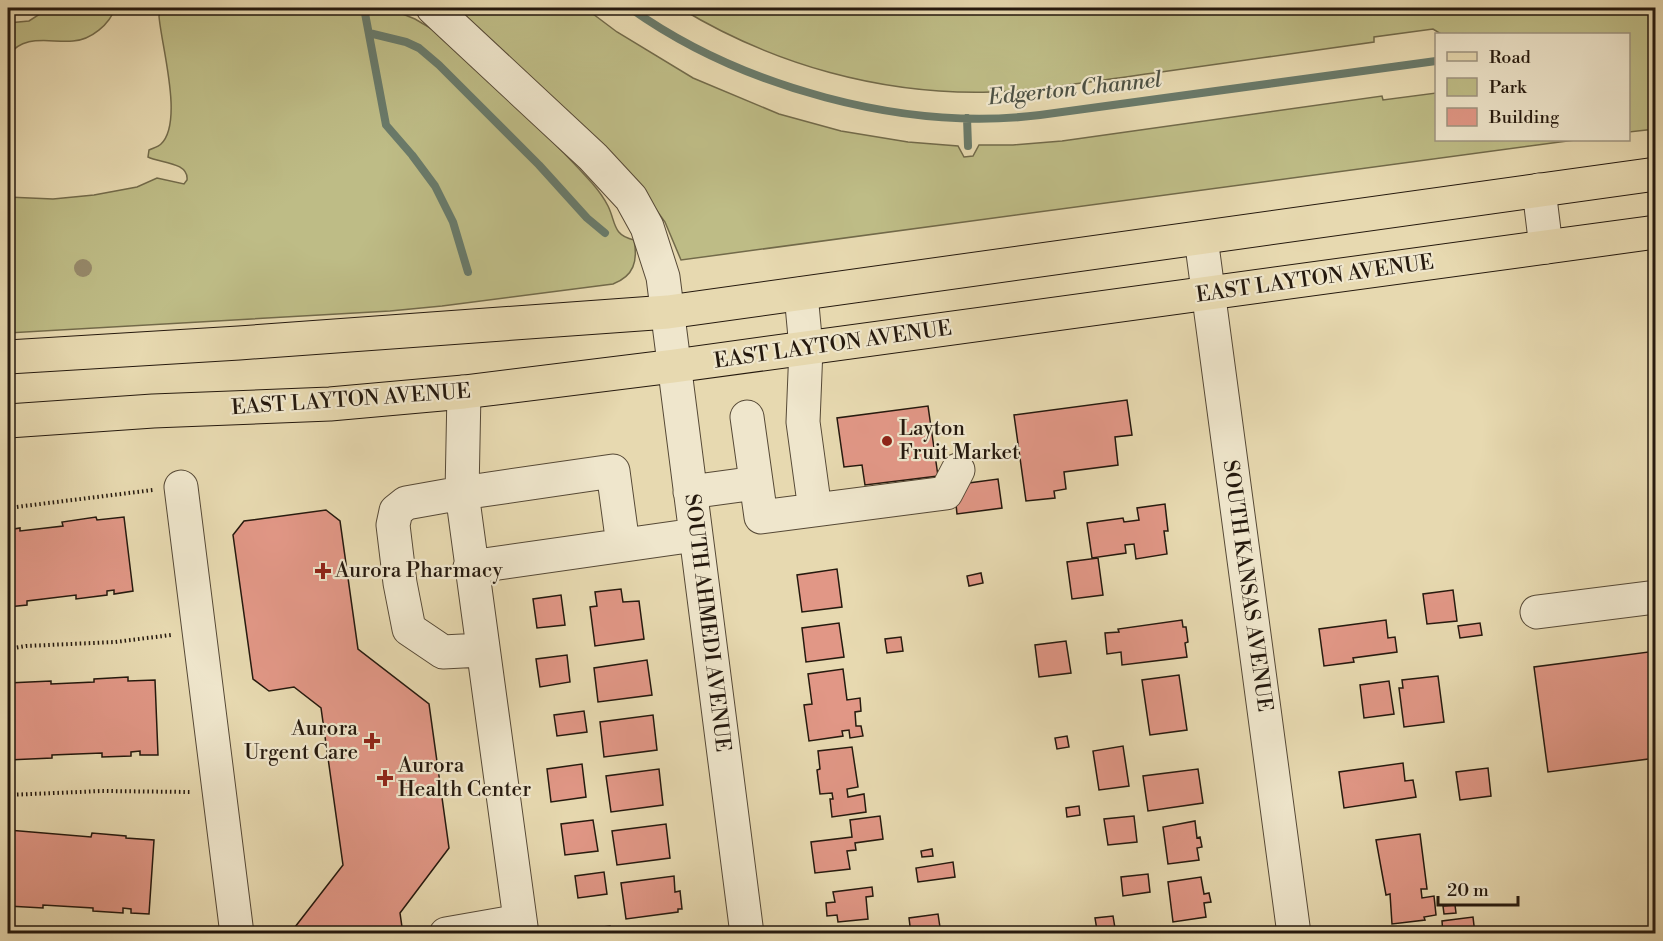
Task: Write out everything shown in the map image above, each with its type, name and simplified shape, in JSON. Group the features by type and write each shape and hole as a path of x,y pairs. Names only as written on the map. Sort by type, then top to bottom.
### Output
{"main road":[{"path":"8,357 668,312 1656,174"},
{"name":"EAST LAYTON AVENUE","path":"8,421 153,411 330,404 464,393 1656,232"}],"street":[{"name":"SOUTH AHMEDI AVENUE","path":"433,8 593,157 631,198 647,227 659,261 668,312 747,933"},
{"path":"1539,190 1546,247"},
{"name":"SOUTH KANSAS AVENUE","path":"1201,238 1294,933"},
{"path":"801,294 806,348 803,422 814,510"},
{"path":"446,933 521,927 470,567 462,493 464,393"},
{"path":"747,417 761,516 946,493 958,470"},
{"path":"482,650 443,652 409,629 400,583 393,525 396,511 406,503 613,471 623,545"},
{"path":"690,492 756,483"},
{"path":"181,487 237,933"},
{"path":"470,567 695,535"},
{"path":"1537,612 1656,597"}],"path":[{"path":"8,508 181,487"},
{"path":"8,649 68,643 116,642 198,631"},
{"path":"8,795 102,791 184,793 218,788"}],"green space":[{"path":"49,8 115,8 109,20 86,38 73,41 30,42 14,49 8,56 8,23 29,21"},
{"path":"162,8 388,8 415,19 432,29 514,104 592,183 611,212 618,231 634,240 633,267 626,277 613,284 442,306 8,333 8,197 53,199 94,195 137,187 157,178 184,184 187,180 186,174 179,166 148,157 149,150 161,144 168,133 171,119 169,83 159,16"},
{"path":"457,8 585,8 617,32 693,78 779,114 841,131 908,142 958,146 964,157 973,156 979,145 1062,141 1382,96 1383,100 1435,93 1435,141 1568,141 681,260 665,222 610,154"},
{"path":"680,8 1655,8 1655,129 1630,132 1630,33 1439,33 1433,29 1374,37 1374,42 1073,84 1012,91 950,92 869,82 830,72 753,46"}],"building":[{"path":"1127,400 1132,435 1115,437 1118,465 1064,472 1066,489 1054,491 1055,498 1026,501 1014,415"},
{"name":"Layton Fruit Market","path":"928,406 938,476 865,485 862,465 844,467 837,418"},
{"path":"998,479 1002,508 957,514 954,485"},
{"path":"1165,504 1168,531 1164,531 1167,554 1136,559 1134,544 1125,545 1126,553 1092,558 1087,523 1123,518 1124,522 1139,520 1137,508"},
{"name":"Aurora Health Center","path":"326,510 340,521 358,649 429,704 449,848 400,913 403,934 296,934 295,927 343,865 321,708 294,687 269,691 253,679 233,535 244,521"},
{"path":"96,517 97,520 124,517 133,591 114,594 114,590 107,591 107,595 76,599 76,595 27,601 27,605 8,607 8,530 20,528 20,531 63,526 62,522"},
{"path":"1098,558 1103,595 1072,599 1067,562"},
{"path":"837,569 842,607 802,612 797,575"},
{"path":"981,573 983,583 969,586 967,576"},
{"path":"621,589 623,602 639,601 644,639 595,646 590,607 597,606 595,592"},
{"path":"1453,590 1457,621 1427,624 1423,594"},
{"path":"561,595 565,625 537,628 533,599"},
{"path":"1182,620 1183,627 1186,627 1187,657 1122,665 1121,652 1107,654 1105,633"},
{"path":"1386,620 1388,638 1395,637 1397,652 1353,658 1354,662 1324,666 1319,629"},
{"path":"839,623 844,657 806,662 802,628"},
{"path":"1480,623 1482,635 1460,638 1458,626"},
{"path":"901,637 903,651 887,653 885,639"},
{"path":"1066,641 1071,673 1039,677 1035,645"},
{"path":"1656,651 1656,758 1548,772 1534,667"},
{"path":"567,655 570,682 540,687 536,659"},
{"path":"647,660 652,695 598,702 594,668"},
{"path":"843,669 847,700 860,698 861,711 855,712 856,726 861,726 863,736 850,738 849,730 842,731 843,736 809,741 804,705 812,704 808,674"},
{"path":"1179,675 1187,730 1150,735 1142,680"},
{"path":"1438,676 1444,722 1404,727 1399,688 1403,688 1402,680"},
{"path":"128,677 128,681 155,680 158,755 140,755 140,751 131,752 131,756 102,757 102,753 8,760 8,683 94,682 94,679"},
{"path":"1389,681 1394,714 1364,718 1360,685"},
{"path":"584,711 587,732 557,736 554,715"},
{"path":"653,715 657,750 604,757 600,722"},
{"path":"1067,736 1069,747 1057,749 1055,738"},
{"path":"1123,746 1129,786 1099,790 1093,751"},
{"path":"852,747 858,787 847,789 848,797 864,794 866,812 832,817 830,799 833,799 832,793 820,794 817,770 820,769 818,751"},
{"path":"1403,763 1405,781 1413,780 1416,797 1344,808 1339,772"},
{"path":"582,764 586,797 551,802 547,769"},
{"path":"1488,768 1491,796 1460,800 1456,772"},
{"path":"659,769 663,805 611,812 606,776"},
{"path":"1198,769 1203,803 1148,811 1143,776"},
{"path":"1079,806 1080,815 1067,817 1066,808"},
{"path":"880,816 883,839 855,843 856,850 847,851 850,869 815,873 811,842 852,837 850,820"},
{"path":"1134,816 1137,842 1108,845 1104,819"},
{"path":"593,820 598,851 565,855 561,824"},
{"path":"1195,821 1197,838 1200,837 1202,847 1197,848 1199,860 1168,864 1163,827"},
{"path":"666,824 670,858 617,865 612,831"},
{"path":"8,830 91,837 92,833 154,840 149,914 131,913 131,909 123,908 123,913 93,911 93,908 43,905 43,908 8,906"},
{"path":"1420,834 1427,889 1421,889 1422,898 1434,896 1436,915 1424,917 1425,920 1392,924 1390,894 1386,895 1376,840"},
{"path":"932,849 933,856 922,857 921,851"},
{"path":"953,862 955,877 918,882 916,868"},
{"path":"604,872 607,894 578,898 575,876"},
{"path":"1148,874 1150,892 1123,896 1121,877"},
{"path":"674,876 675,892 680,891 682,909 678,909 678,912 626,919 621,883"},
{"path":"1201,877 1204,894 1209,893 1211,902 1204,903 1206,917 1173,922 1168,882"},
{"path":"872,887 873,896 866,897 868,919 838,922 837,915 827,916 826,903 835,902 833,892"},
{"path":"1455,905 1456,913 1444,914 1443,906"},
{"path":"938,914 941,934 911,934 909,918"},
{"path":"1113,916 1115,928 1097,930 1095,918"},
{"path":"1473,917 1475,934 1443,934 1442,921"},
{"path":"610,926 611,934 580,934 579,930"},
{"path":"1151,928 1151,934 1121,934 1121,932"}],"waterway":[{"path":"364,8 386,125 435,186 453,222 468,272"},
{"name":"Edgerton Channel","path":"630,8 674,36 722,60 773,81 826,98 934,117 988,119 1040,115 1435,61"},
{"path":"369,33 406,42 419,48 539,165 587,218 605,233"},
{"path":"967,118 968,146"}],"place":[{"name":"Layton Fruit Market","path":"887,441"},
{"name":"Aurora Pharmacy","path":"323,571"},
{"name":"Aurora Urgent Care","path":"372,741"},
{"name":"Aurora Health Center","path":"385,778"}]}
